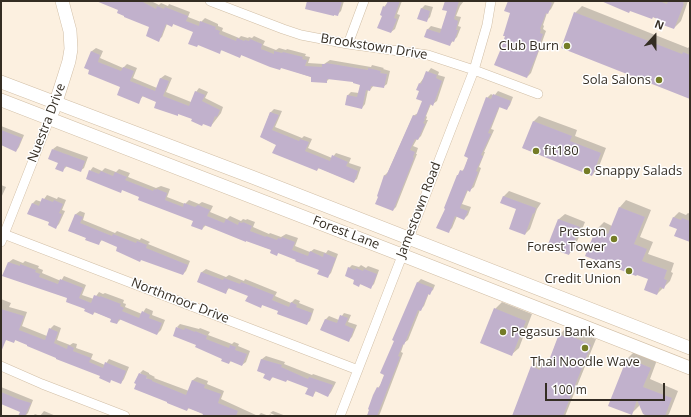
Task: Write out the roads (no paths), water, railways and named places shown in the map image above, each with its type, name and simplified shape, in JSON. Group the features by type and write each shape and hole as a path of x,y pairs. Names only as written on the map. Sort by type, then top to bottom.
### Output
{"main road":[{"name":"Nuestra Drive","path":"49,120 70,60 70,31 62,1"},
{"name":"Forest Lane","path":"1,82 252,177 690,348"},
{"name":"Forest Lane","path":"1,100 49,120 402,255 690,368"},
{"path":"245,195 252,177"},
{"path":"482,286 488,269"},
{"path":"612,337 619,320"}],"street":[{"name":"Brookstown Drive","path":"210,1 283,30 348,44 428,55 474,70 538,94"},
{"path":"348,44 364,1"},
{"name":"Jamestown Road","path":"340,416 474,70 487,25 491,1"},
{"name":"Nuestra Drive","path":"2,236 49,120"},
{"name":"Northmoor Drive","path":"2,236 358,370"},
{"path":"1,366 42,384 125,416"}],"place":[{"name":"Club Burn","path":"567,46"},
{"name":"Sola Salons","path":"659,80"},
{"name":"fit180","path":"536,151"},
{"name":"Snappy Salads","path":"587,171"},
{"name":"Preston Forest Tower","path":"614,239"},
{"name":"Texans Credit Union","path":"629,271"},
{"name":"Pegasus Bank","path":"503,332"},
{"name":"Thai Noodle Wave","path":"585,348"}]}
